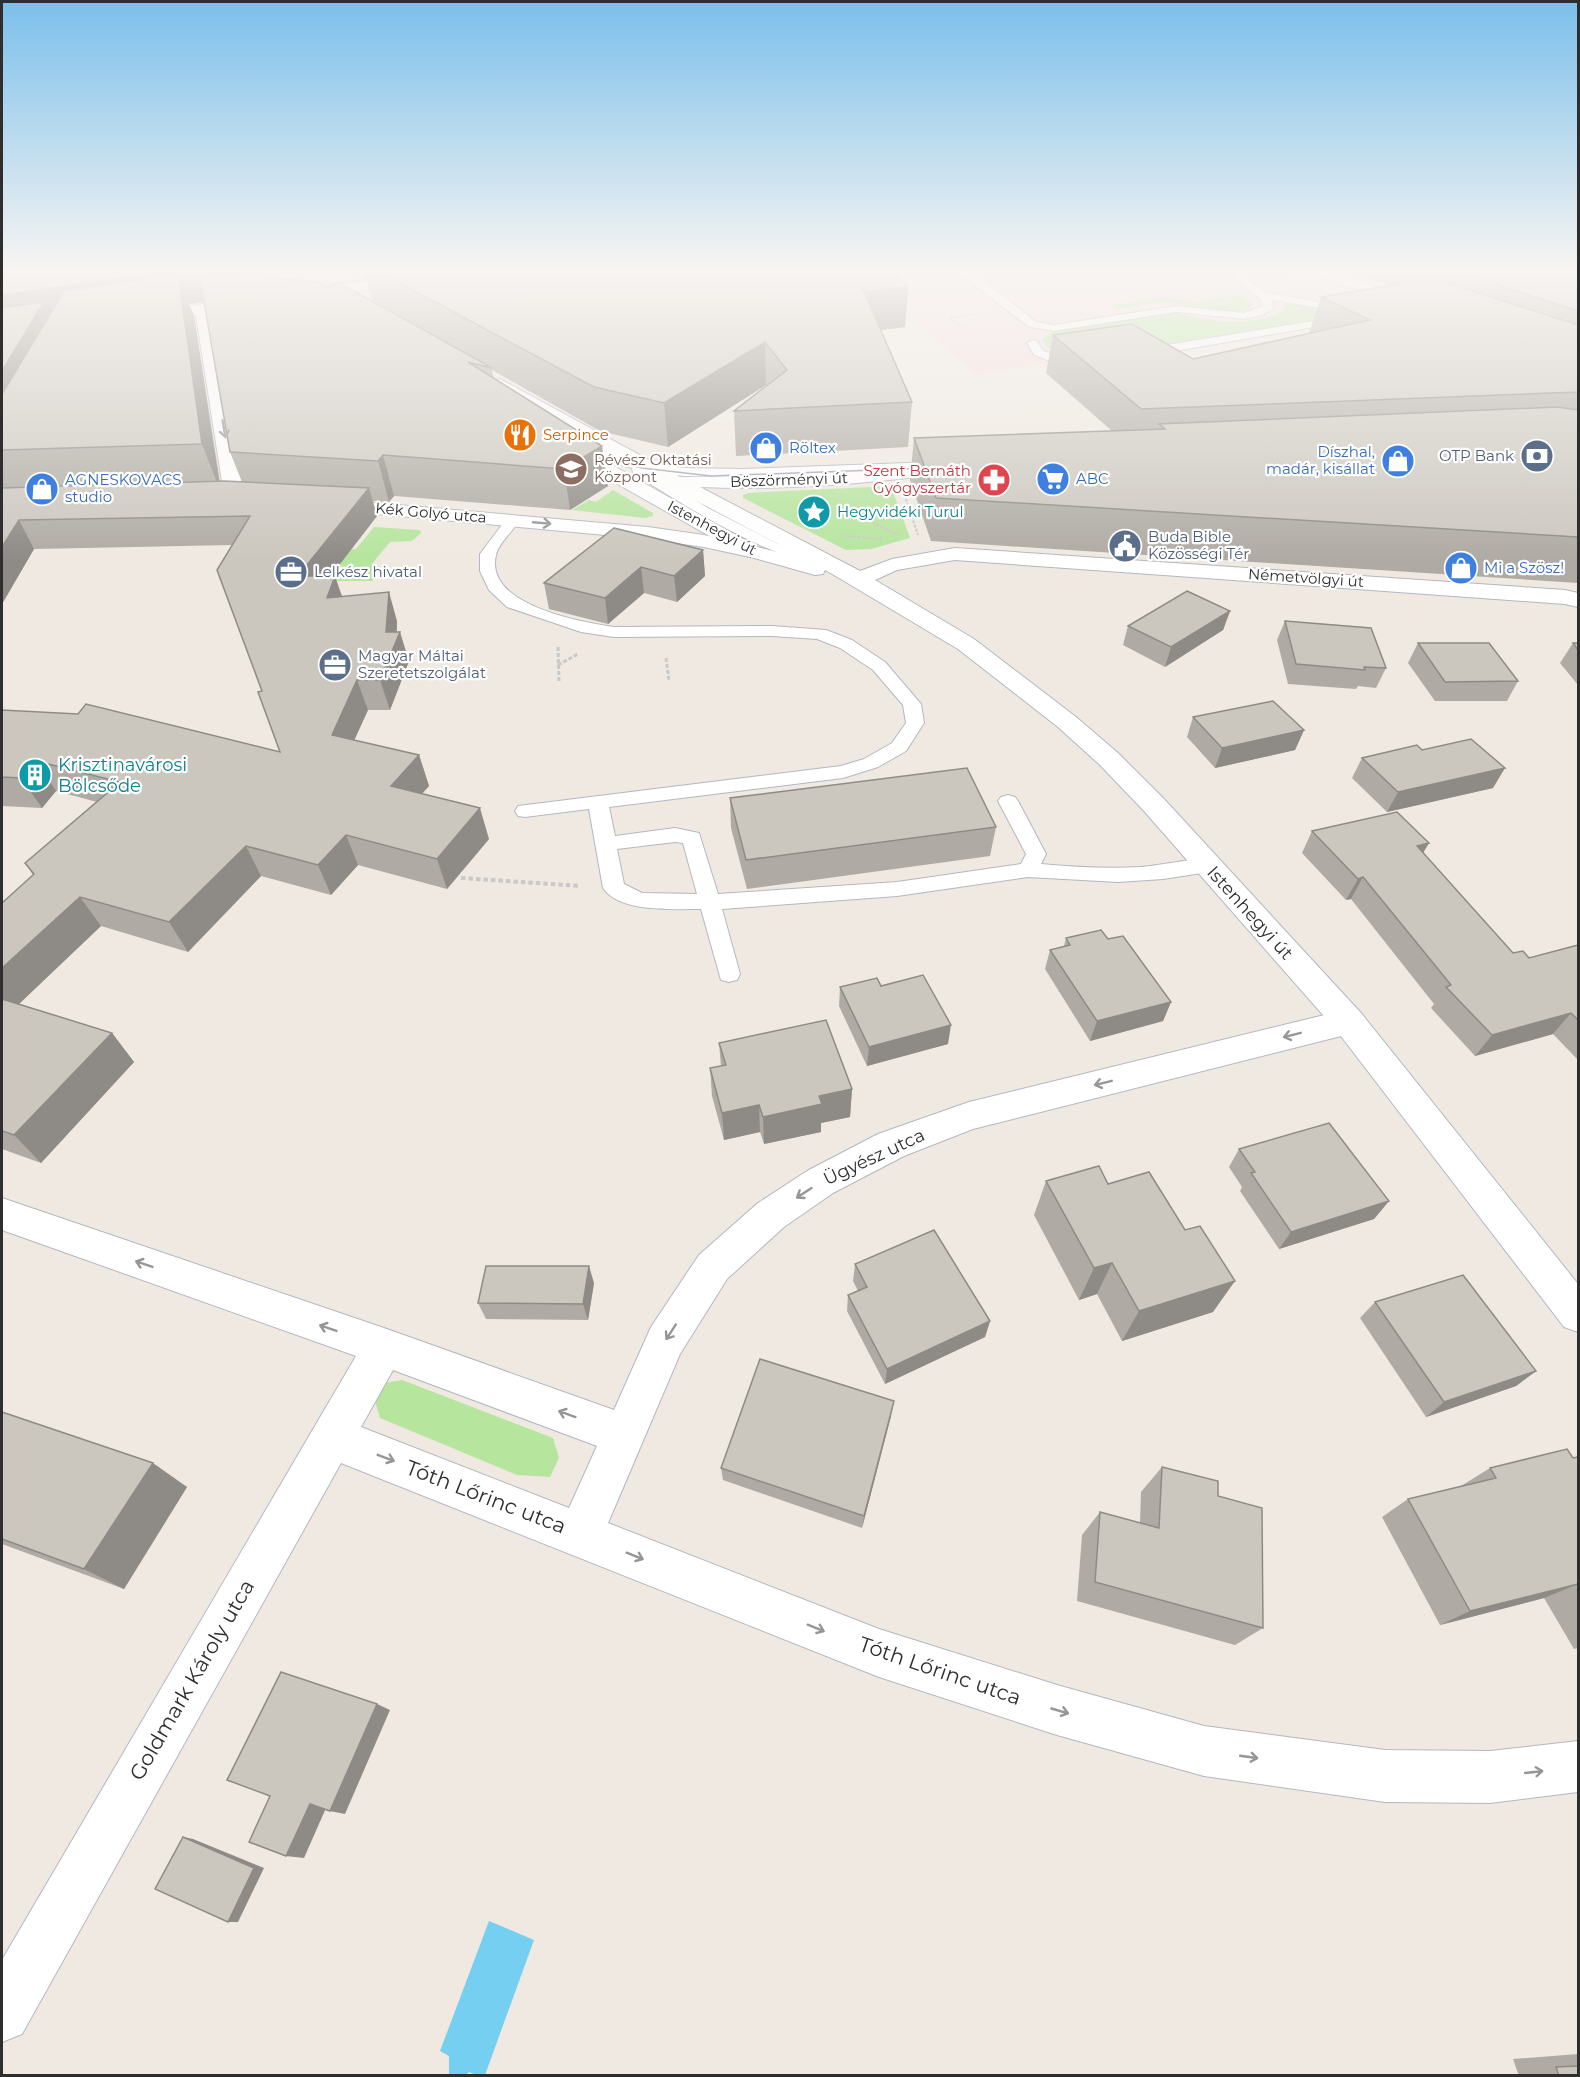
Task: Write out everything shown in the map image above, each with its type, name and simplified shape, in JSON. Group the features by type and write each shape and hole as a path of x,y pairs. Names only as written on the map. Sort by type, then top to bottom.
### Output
{"street":[{"path":"215,367 235,493 234,501"},
{"path":"486,376 646,470"},
{"name":"Böszörményi út","path":"567,444 621,470 646,470 673,480 737,483 874,477 974,464"},
{"name":"Istenhegyi út","path":"567,444 750,551 850,575"},
{"name":"Böszörményi út","path":"619,456 673,464 901,457 974,464"},
{"name":"Istenhegyi út","path":"673,480 850,575 966,644 1067,722 1109,759 1349,1022 1578,1314"},
{"name":"Istenhegyi út","path":"717,502 714,494 718,488 737,483"},
{"path":"211,502 258,502"},
{"name":"Kék Golyó utca","path":"306,504 372,507 648,533 704,541 750,551"},
{"name":"Németvölgyi út","path":"850,575 955,554 1574,599"},
{"name":"Ügyész utca","path":"581,1534 622,1434 665,1341 713,1267 771,1215 820,1182 891,1145 969,1116 1349,1022"},
{"path":"2,1214 384,1347 622,1434"},
{"name":"Goldmark Károly utca","path":"2,2014 384,1347"},
{"name":"Tóth Lőrinc utca","path":"331,1437 879,1653 1057,1710 1204,1751 1385,1776 1490,1777 1578,1767"}],"lane":[{"path":"567,444 599,454 619,456"},
{"path":"646,470 736,473 974,464"},
{"path":"646,470 703,511 773,547 850,575"},
{"path":"512,521 488,555 488,571 495,587 513,604 587,628 614,632 772,631 820,634 846,644 879,666 912,704 915,723 899,747 871,763 843,772 525,811"},
{"path":"1008,801 1036,854 1028,870"},
{"path":"598,802 614,888 639,900 709,902 897,889 1028,870 1089,876 1165,874 1208,866"},
{"path":"605,844 675,835 692,838 729,974"}],"path":[{"path":"903,490 921,541"},
{"path":"836,505 899,536"},
{"path":"841,536 887,539"},
{"path":"461,878 614,888"}],"shaded area":[{"path":"967,367 1025,367 976,375"}],"green space":[{"path":"891,486 910,538 871,549 846,550 743,498 743,495 748,493"},
{"path":"613,490 653,513 653,516 645,518 572,510 589,500 596,502"},
{"path":"374,527 420,530 421,533 412,541 390,542 371,565 381,567 372,581 328,581 331,569 348,549 356,549"},
{"path":"402,1380 553,1438 559,1458 550,1477 517,1475 380,1418 375,1401 384,1383"}],"water":[{"path":"489,1921 534,1940 485,2075 469,2072 466,2075 449,2075 449,2056 440,2051"}],"building":[{"path":"18,367 191,367 202,444 2,450 2,394"},
{"path":"215,367 476,367 602,446 564,469 383,455 378,461 230,452"},
{"path":"556,367 724,367 664,403 594,387"},
{"path":"785,367 897,367 912,402 734,411 787,370"},
{"path":"1091,367 1578,367 1578,392 1141,409"},
{"path":"1557,407 1578,410 1578,537 936,498 914,438 1165,429 1159,424"},
{"path":"224,481 369,488 298,576 335,576 327,598 389,592 386,632 400,632 380,680 357,680 332,735 419,755 391,786 480,808 437,859 346,835 318,865 246,846 169,922 80,897 2,968 2,903 34,874 25,863 120,782 36,761 21,778 2,777 2,710 78,714 86,704 280,752 258,692 262,691 217,570 250,516 19,520 2,547 2,488"},
{"path":"614,528 703,550 674,576 641,567 605,598 544,583"},
{"path":"1187,591 1230,611 1171,647 1128,626"},
{"path":"1285,621 1371,628 1386,668 1364,667 1365,670 1296,664"},
{"path":"1418,643 1489,643 1518,681 1445,682"},
{"path":"1273,701 1304,730 1222,748 1193,717"},
{"path":"1471,739 1505,768 1398,792 1362,758 1417,745 1422,750"},
{"path":"967,768 996,827 746,860 730,798"},
{"path":"1397,812 1429,843 1417,846 1513,953 1523,951 1529,958 1578,945 1578,1020 1571,1013 1492,1035 1446,987 1451,985 1363,877 1358,879 1312,831"},
{"path":"1101,930 1108,939 1123,936 1171,1002 1097,1021 1050,950 1070,945 1066,938"},
{"path":"923,975 951,1025 869,1047 840,987 877,978 881,986"},
{"path":"2,999 112,1033 14,1135 2,1131"},
{"path":"826,1020 852,1089 819,1096 822,1104 763,1117 759,1105 722,1113 710,1068 726,1065 719,1043"},
{"path":"1329,1123 1389,1201 1291,1232 1251,1173 1255,1172 1239,1149"},
{"path":"1099,1166 1108,1184 1149,1172 1185,1230 1200,1226 1235,1281 1139,1311 1112,1263 1094,1268 1046,1181"},
{"path":"934,1230 990,1321 887,1369 848,1295 867,1287 855,1264"},
{"path":"486,1266 589,1266 583,1304 478,1303"},
{"path":"1463,1275 1536,1371 1444,1402 1375,1302"},
{"path":"760,1359 894,1401 864,1516 721,1468"},
{"path":"2,1412 153,1463 84,1569 2,1539"},
{"path":"1567,1449 1573,1458 1578,1457 1578,1584 1470,1611 1408,1499 1496,1478 1490,1468"},
{"path":"1162,1467 1218,1481 1218,1496 1262,1508 1263,1628 1095,1582 1100,1512 1159,1528"},
{"path":"281,1672 377,1704 330,1811 310,1804 286,1856 249,1842 270,1796 227,1780"},
{"path":"183,1837 254,1868 228,1922 155,1889"},
{"path":"1578,2066 1578,2076 1559,2076 1556,2067"}],"tram line":[{"path":"589,454 642,468 711,476 929,468"}],"place":[{"name":"Serpince","path":"520,435"},
{"name":"Röltex","path":"766,448"},
{"name":"OTP Bank","path":"1537,456"},
{"name":"Díszhal, madár, kisállat","path":"1398,461"},
{"name":"Révész Oktatási Központ","path":"571,469"},
{"name":"ABC","path":"1053,479"},
{"name":"Szent Bernáth Gyógyszertár","path":"994,480"},
{"name":"AGNESKOVACS studio","path":"42,489"},
{"name":"Hegyvidéki Turul","path":"814,512"},
{"name":"Buda Bible Közösségi Tér","path":"1125,546"},
{"name":"Mi a Szösz!","path":"1461,568"},
{"name":"Lelkész hivatal","path":"291,572"},
{"name":"Magyar Máltai Szeretetszolgálat","path":"335,665"},
{"name":"Krisztinavárosi Bölcsőde","path":"35,775"}]}
